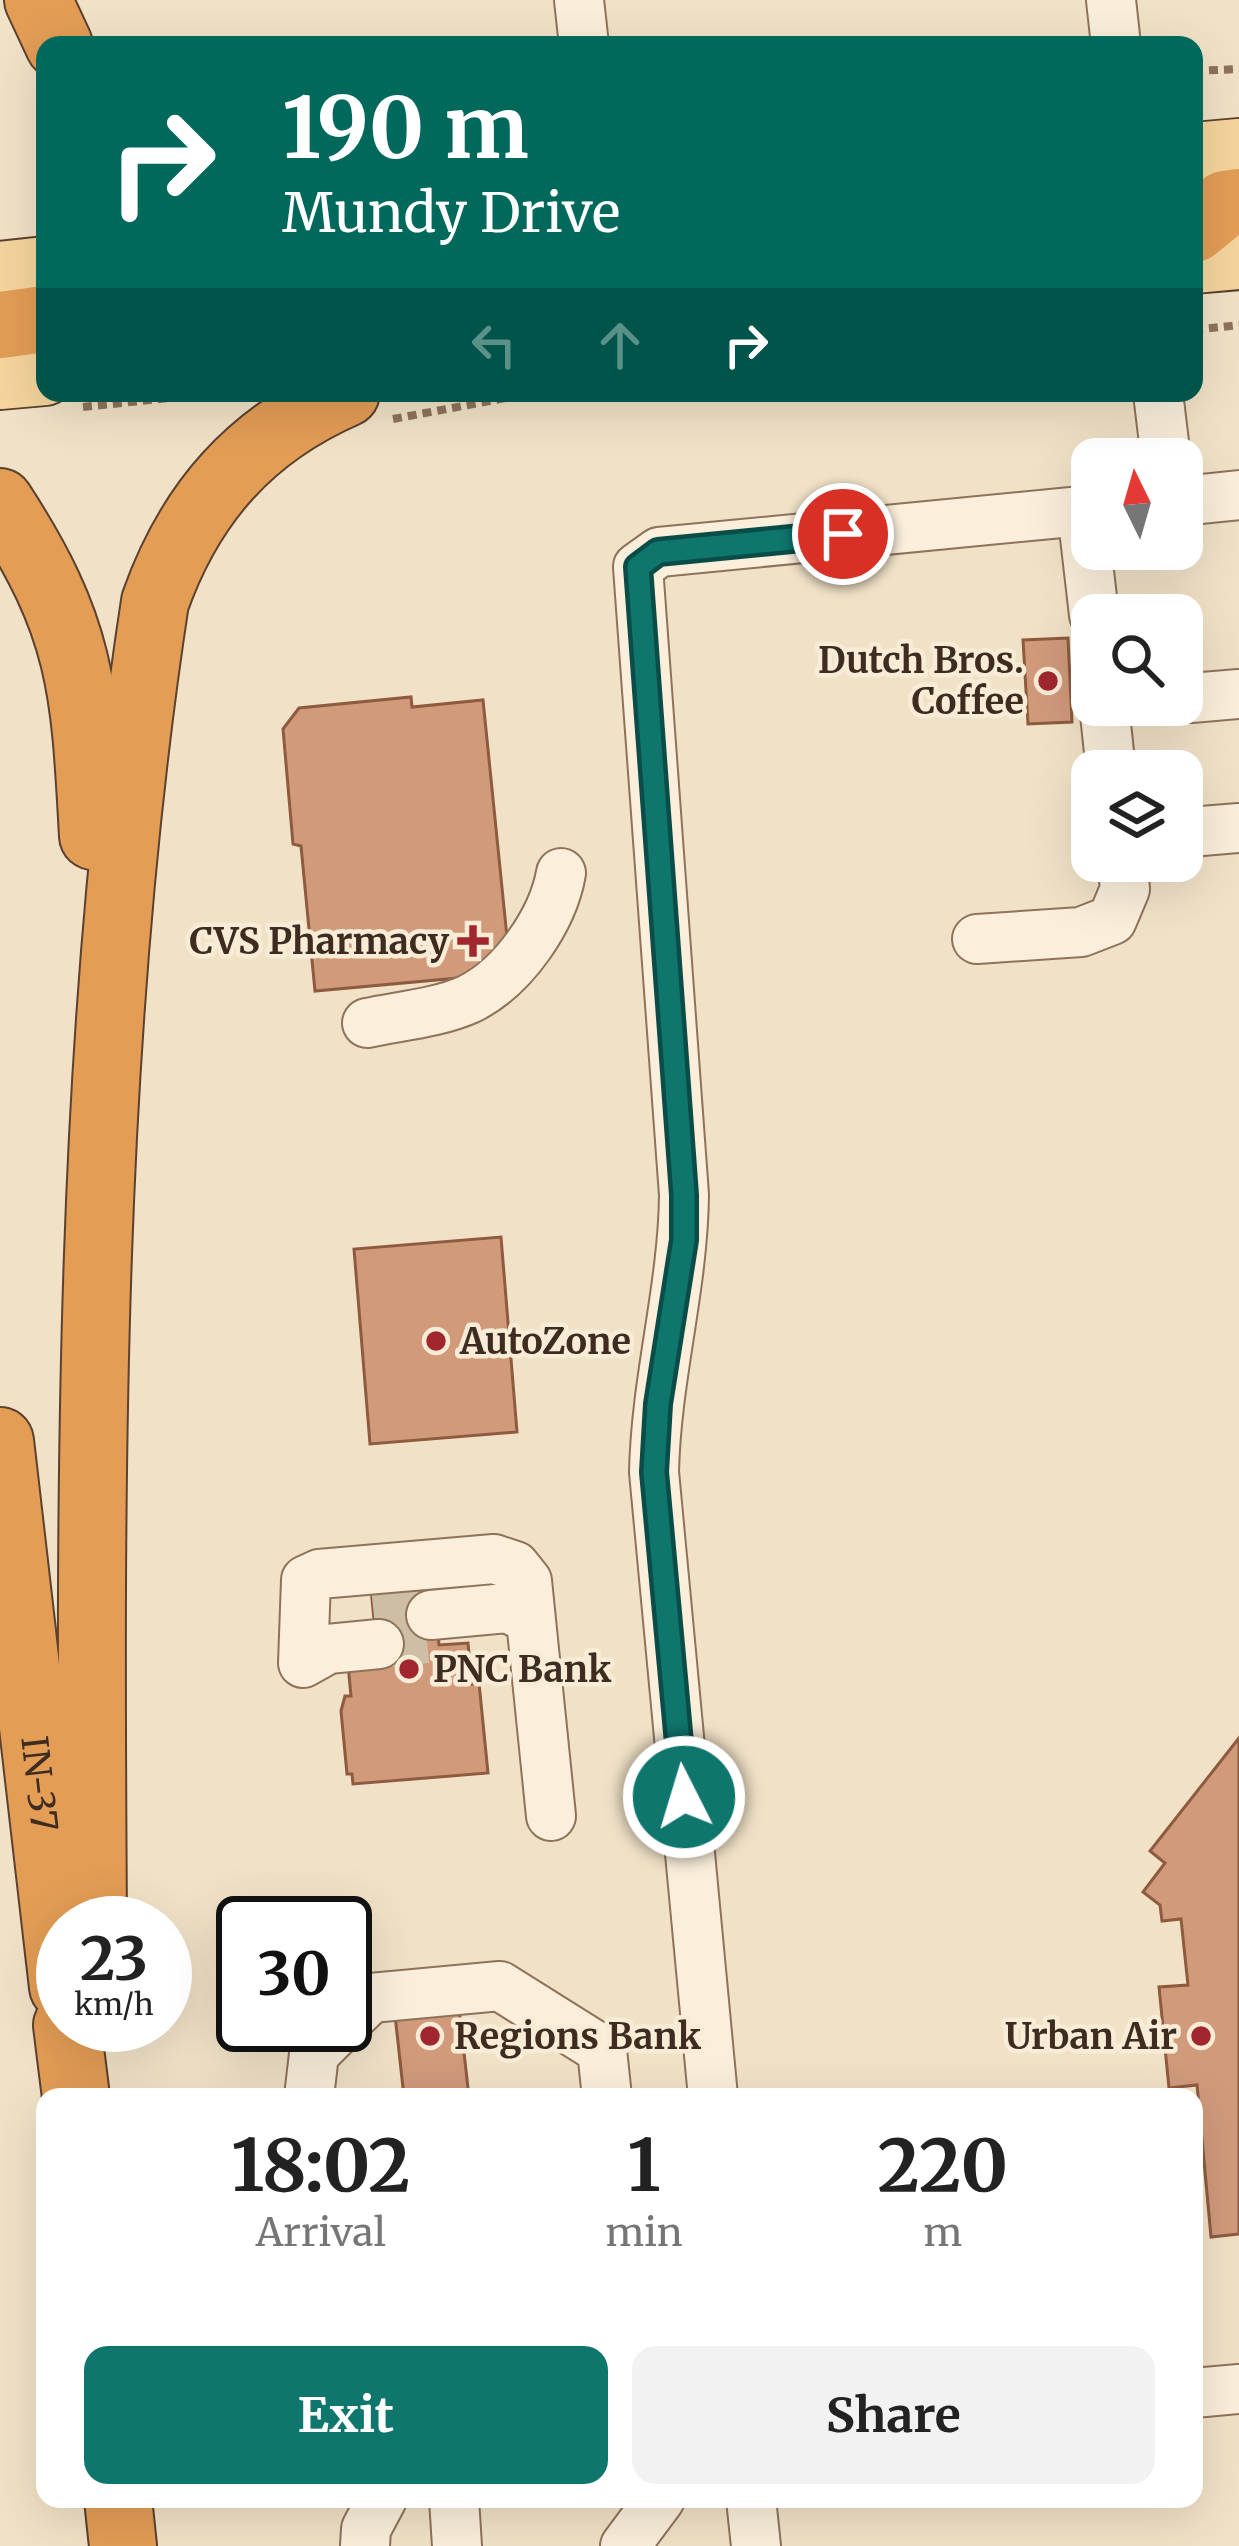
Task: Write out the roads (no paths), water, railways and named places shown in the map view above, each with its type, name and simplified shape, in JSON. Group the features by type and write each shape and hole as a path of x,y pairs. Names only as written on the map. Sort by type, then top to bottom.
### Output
{"highway":[{"path":"38,0 55,36"},
{"path":"1203,222 1225,204 1239,202"},
{"path":"0,325 36,321"},
{"path":"0,354 36,371"},
{"path":"93,1896 91,1592 105,1038 138,711 155,602 173,552 227,472 304,412 362,408"},
{"path":"0,502 35,556 69,628 86,693 105,1038"},
{"name":"IN-37","path":"0,1441 52,1896"},
{"path":"71,2052 76,2088"},
{"path":"78,2088 83,2052"},
{"path":"119,2508 123,2546"}],"main road":[{"path":"1203,153 1239,149"},
{"path":"1203,262 1239,259"},
{"path":"0,272 36,268"},
{"path":"0,379 36,380"}],"street":[{"path":"579,0 583,36"},
{"path":"1111,0 1115,36"},
{"path":"1159,402 1163,438"},
{"path":"1203,499 1239,495"},
{"path":"712,2088 654,1472 658,1404 684,1240 684,1195 638,567 658,552 1071,513"},
{"path":"1203,697 1239,694"},
{"path":"367,1023 448,1006 482,990 544,928 561,872"},
{"path":"976,939 1081,932 1112,920 1124,882"},
{"path":"375,1620 320,1625 302,1639 306,1580 319,1574 494,1559 523,1573 551,1816"},
{"path":"433,1615 515,1630 531,1617"},
{"path":"372,1998 500,1986 604,2073"},
{"path":"310,2088 316,2052"},
{"path":"1203,2392 1239,2389"},
{"path":"365,2546 366,2529 377,2508"},
{"path":"455,2508 457,2546"},
{"path":"625,2546 653,2508"},
{"path":"753,2508 756,2546"}],"tunnel":[{"path":"372,1597 429,1591"},
{"path":"379,1644 438,1638"}],"place":[{"name":"Dutch Bros. Coffee","path":"1048,681"},
{"name":"CVS Pharmacy","path":"473,941"},
{"name":"AutoZone","path":"436,1341"},
{"name":"PNC Bank","path":"409,1669"},
{"name":"Regions Bank","path":"430,2036"},
{"name":"Urban Air","path":"1201,2036"}]}
